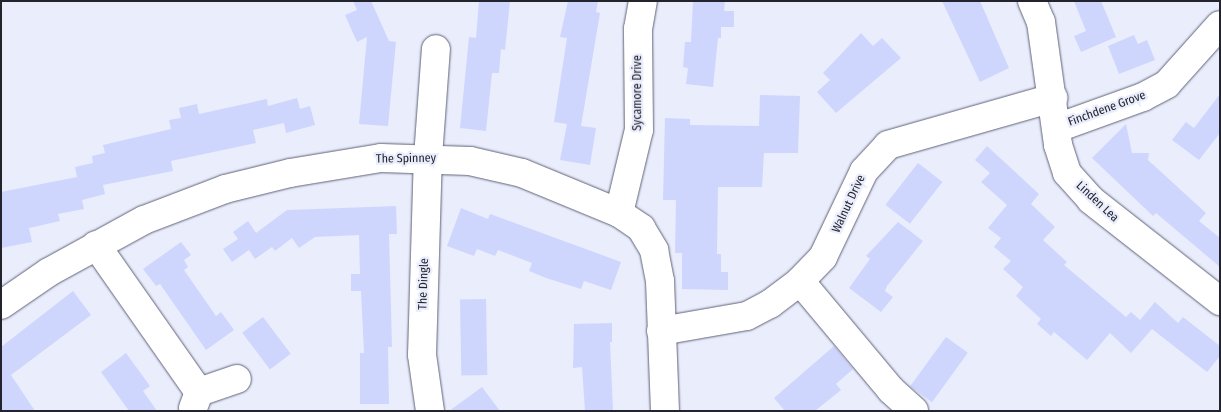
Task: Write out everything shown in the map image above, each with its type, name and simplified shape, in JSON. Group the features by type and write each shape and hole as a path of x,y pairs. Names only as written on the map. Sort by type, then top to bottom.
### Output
{"street":[{"name":"Sycamore Drive","path":"619,213 639,130 638,29 643,1"},
{"name":"Linden Lea","path":"1032,1 1041,22 1062,161 1076,184 1125,227 1220,301"},
{"name":"Finchdene Grove","path":"1057,128 1143,97 1167,84 1220,25"},
{"name":"The Dingle","path":"430,411 422,355 428,157 436,48"},
{"name":"Walnut Drive","path":"661,331 747,316 770,304 800,281 823,257 864,171 888,145 1053,98"},
{"name":"The Spinney","path":"1,305 96,245 152,217 225,189 334,165 381,158 428,157 470,161 522,173 619,213 641,228 654,250 660,281 664,411"},
{"path":"96,245 196,400 237,379"},
{"path":"800,281 891,390 914,411"}],"building":[{"path":"353,1 371,1 389,41 396,42 388,126 359,124 367,37 357,42 345,15 357,10"},
{"path":"479,1 510,1 505,50 501,49 499,73 492,73 486,131 460,128 469,37 476,38"},
{"path":"568,1 598,1 596,12 600,13 581,126 596,128 590,165 560,160 567,124 554,122 567,38 560,37"},
{"path":"693,1 725,1 724,11 734,11 734,27 721,27 721,38 718,38 713,87 686,84 688,68 683,67 685,42 691,42"},
{"path":"942,1 980,1 1009,68 980,82"},
{"path":"1074,1 1101,1 1116,37 1081,52 1074,36 1086,31"},
{"path":"861,33 873,46 882,38 901,58 836,113 817,92 830,80 823,73"},
{"path":"1134,35 1138,44 1147,40 1155,60 1119,74 1108,46"},
{"path":"1220,94 1220,133 1199,160 1172,140 1186,122 1194,128"},
{"path":"760,95 800,96 798,153 764,153 762,187 718,187 717,254 721,254 721,272 728,272 728,290 682,289 682,253 675,253 676,200 663,200 665,118 690,119 690,125 759,126"},
{"path":"297,98 300,109 310,106 315,125 286,133 284,123 253,130 256,143 171,161 173,171 103,185 105,194 82,200 84,209 58,214 60,221 29,228 32,242 1,248 1,192 77,177 75,167 93,163 92,156 105,153 103,145 171,129 169,120 181,118 179,108 197,104 199,114 267,99 268,106"},
{"path":"1126,124 1132,153 1149,153 1148,160 1206,213 1199,221 1220,238 1220,267 1156,213 1153,216 1092,158"},
{"path":"987,146 1039,194 1031,204 1055,227 1043,240 1067,262 1064,265 1126,317 1131,312 1140,320 1155,302 1178,323 1183,317 1220,346 1220,356 1207,372 1152,329 1131,353 1110,333 1087,360 1054,332 1051,336 1037,324 1041,319 1016,296 1023,287 1003,269 1011,261 994,247 1001,238 988,228 1007,205 981,182 990,173 975,160"},
{"path":"918,163 942,182 910,224 885,205"},
{"path":"396,206 397,234 389,234 392,347 388,347 389,404 360,404 360,353 364,353 361,291 351,291 351,274 360,274 359,235 315,237 299,248 292,238 275,251 272,247 255,259 249,250 232,262 223,249 238,239 233,232 248,221 256,233 287,210"},
{"path":"461,208 488,219 490,214 621,262 611,290 584,281 581,289 546,278 529,271 532,263 498,250 495,256 477,249 474,256 447,246"},
{"path":"898,222 923,241 887,286 885,291 893,297 881,312 849,288 870,259 866,256"},
{"path":"181,242 191,255 184,260 188,267 184,270 216,316 221,312 234,330 206,350 160,284 156,286 143,269"},
{"path":"73,291 91,315 11,375 35,411 1,411 1,347"},
{"path":"460,299 486,299 487,375 461,375"},
{"path":"263,317 291,354 270,369 242,333"},
{"path":"612,323 612,342 610,342 613,411 585,411 582,367 573,368 574,324"},
{"path":"946,337 968,353 932,402 910,386"},
{"path":"834,346 853,369 836,384 841,390 815,411 785,411 774,398"},
{"path":"126,353 150,386 143,391 157,411 129,411 101,372"},
{"path":"482,387 500,411 449,411"}]}
